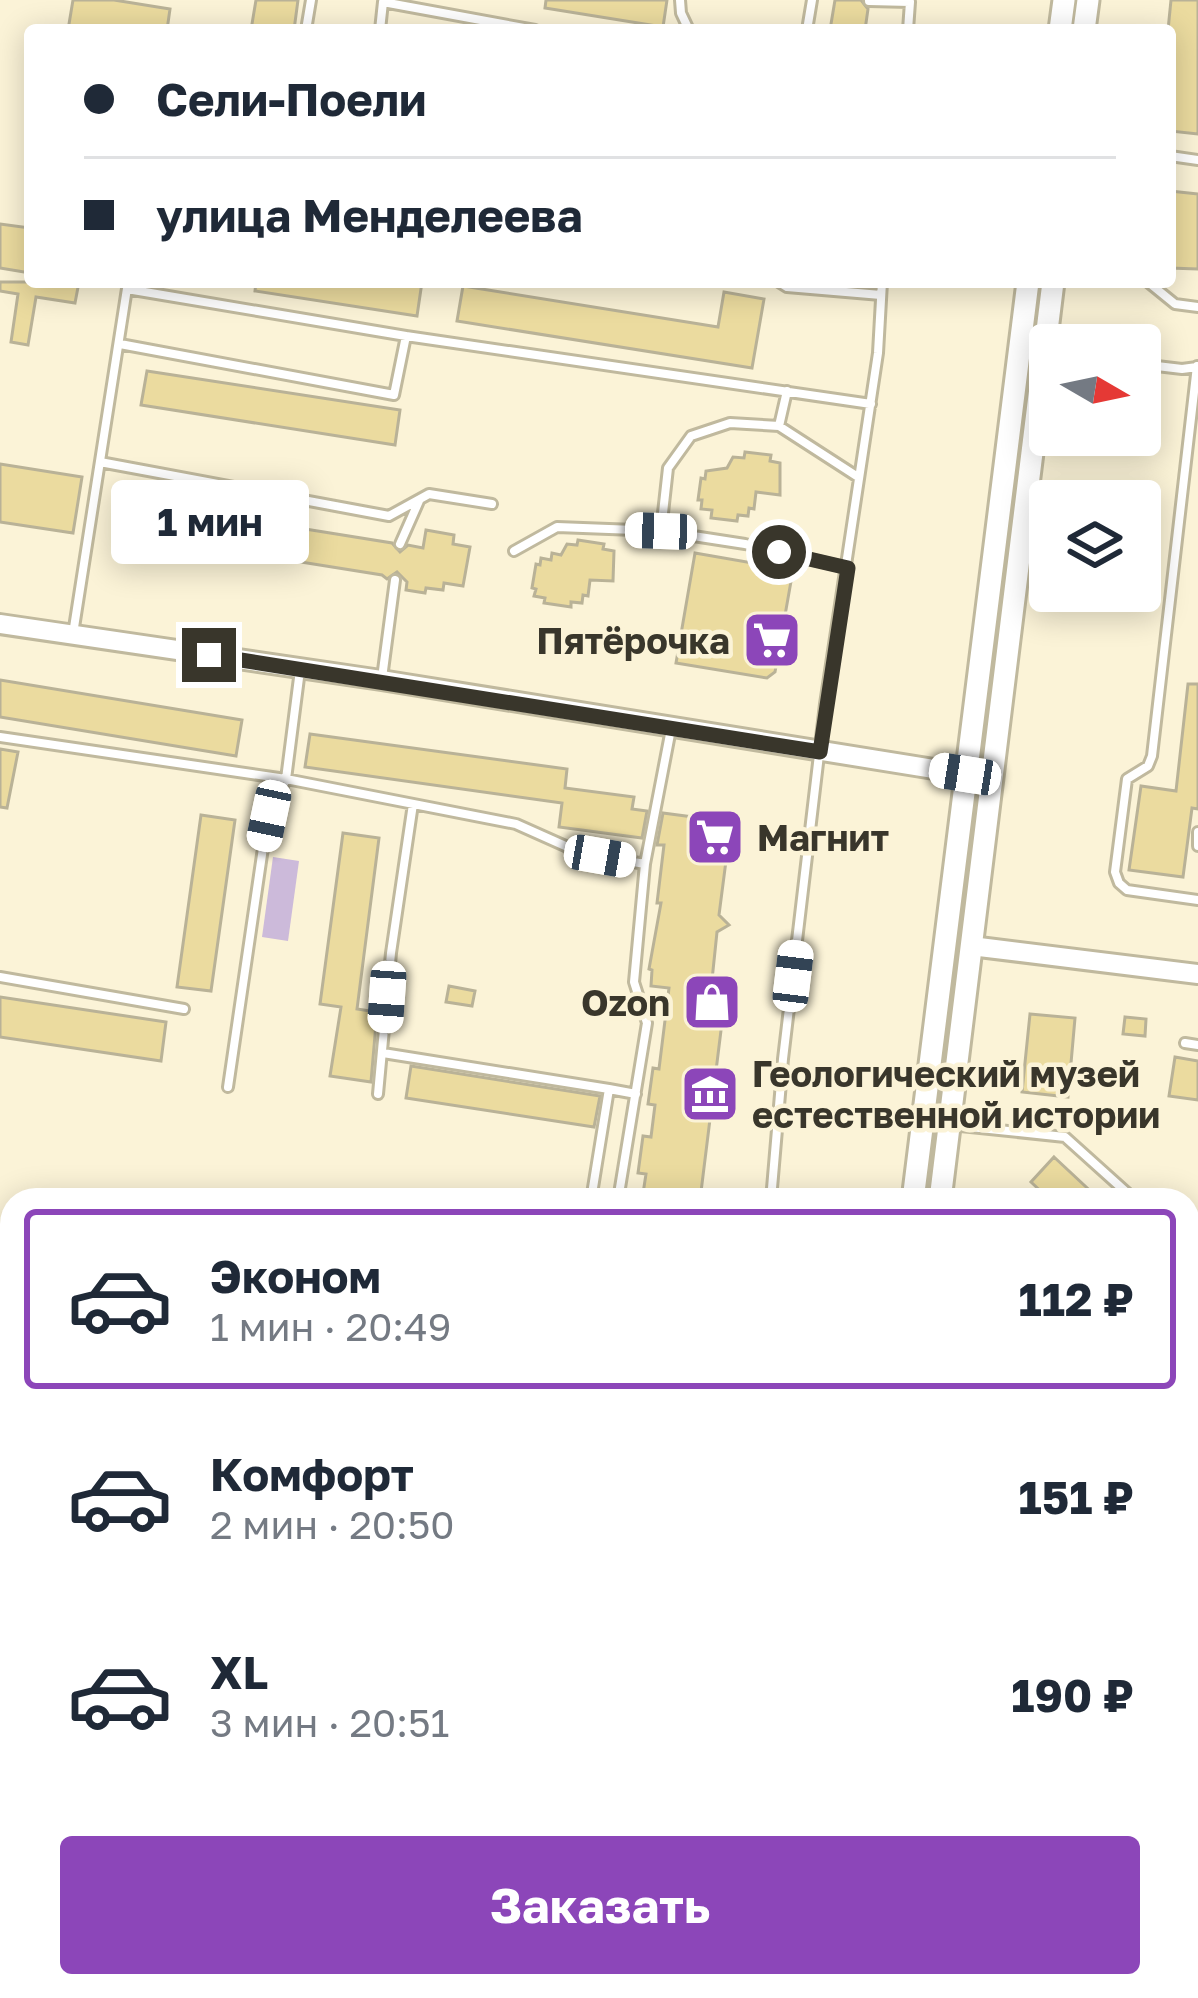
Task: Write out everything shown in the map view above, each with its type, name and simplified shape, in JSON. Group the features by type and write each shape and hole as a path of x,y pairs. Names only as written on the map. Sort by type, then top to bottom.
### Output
{"main road":[{"path":"914,1188 1027,288"},
{"path":"1049,324 1052,288"},
{"path":"941,1188 1033,456"},
{"path":"965,774 991,778"},
{"path":"945,943 970,946"}],"street":[{"path":"0,623 965,774"},
{"path":"970,946 1198,974"}],"lane":[{"path":"869,1 910,1"},
{"path":"381,24 383,2 502,24"},
{"path":"73,634 128,288"},
{"path":"144,288 406,336 871,404"},
{"path":"799,288 881,295"},
{"path":"772,1188 820,752 871,404 882,288"},
{"path":"1155,288 1174,304 1198,307"},
{"path":"120,344 394,395 406,336"},
{"path":"1161,366 1198,366 1152,757 1148,766 1127,779 1115,872 1127,890 1198,900"},
{"path":"779,426 787,391"},
{"path":"661,531 668,468 691,436 730,423 779,426 858,477"},
{"path":"100,462 389,516 429,494 492,504"},
{"path":"400,544 419,500"},
{"path":"514,551 557,526 661,531 848,568"},
{"path":"381,680 395,580"},
{"path":"229,1088 262,848 269,816 286,779 300,668"},
{"path":"620,1188 646,1023 634,982 645,864 672,726"},
{"path":"0,737 286,779 516,824 581,853 645,864"},
{"path":"378,1094 412,804"},
{"path":"1198,832 1198,846"},
{"path":"0,977 184,1009"},
{"path":"1185,1043 1198,1045"},
{"path":"383,1053 636,1094"},
{"path":"593,1188 609,1089"},
{"path":"949,1125 1065,1137 1122,1188"}],"shaded area":[{"path":"273,857 299,861 288,941 262,937"}],"building":[{"path":"73,0 114,0 170,9 168,24 69,24"},
{"path":"256,0 298,0 295,24 252,24"},
{"path":"546,0 667,0 663,24 545,8"},
{"path":"835,0 861,0 868,9 866,24 831,24"},
{"path":"1171,0 1198,0 1198,134 1176,132 1176,24 1169,24"},
{"path":"1176,192 1198,194 1198,269 1176,268"},
{"path":"0,224 24,227 24,272 0,268"},
{"path":"0,282 24,282 24,288 78,288 75,303 36,297 28,345 11,342 18,294 0,291"},
{"path":"255,288 421,288 417,316"},
{"path":"463,288 718,327 724,292 764,299 752,368 457,321"},
{"path":"147,371 400,410 395,445 141,405"},
{"path":"745,452 771,455 770,461 780,463 780,495 756,492 754,509 749,508 748,516 738,515 737,521 711,518 712,510 701,509 702,500 698,500 701,478 705,479 706,471 727,468 733,457 744,458"},
{"path":"0,464 82,477 73,533 0,522"},
{"path":"125,500 392,543 400,552 408,545 423,548 426,530 454,535 453,544 470,547 463,586 444,583 443,590 426,588 425,593 406,590 407,582 397,572 387,579 120,533"},
{"path":"578,540 604,544 603,549 614,551 613,581 590,580 588,596 583,595 582,603 571,602 571,607 544,603 545,598 534,596 536,589 532,588 536,564 540,565 541,558 551,560 552,553 561,555 567,544 577,545"},
{"path":"695,553 793,570 775,672 767,678 676,663"},
{"path":"0,680 242,720 236,756 0,717"},
{"path":"1188,684 1198,684 1198,809 1192,808 1183,877 1129,870 1141,786 1176,791"},
{"path":"310,734 567,769 565,788 634,797 632,809 647,811 642,838 559,827 562,803 305,767"},
{"path":"0,749 18,752 7,808 0,807"},
{"path":"663,813 723,821 730,830 719,915 729,925 717,932 712,980 726,990 701,1188 644,1188 646,1174 638,1173 643,1136 651,1137 655,1105 648,1104 653,1068 659,1069 669,988 651,986 649,969 661,903 657,903 664,845 657,845"},
{"path":"201,815 235,820 211,991 177,987"},
{"path":"343,833 379,838 357,1009 377,1012 371,1082 330,1076 341,1007 320,1004"},
{"path":"449,986 475,991 472,1006 446,1002"},
{"path":"0,997 166,1022 161,1061 0,1037"},
{"path":"1030,1014 1075,1018 1068,1097 1022,1092"},
{"path":"1125,1017 1146,1019 1145,1036 1123,1034"},
{"path":"1175,1057 1198,1061 1198,1100 1169,1096"},
{"path":"411,1066 600,1096 594,1127 406,1098"},
{"path":"1054,1157 1087,1188 1037,1188 1031,1182"}],"place":[{"name":"Пятёрочка","path":"772,640"},
{"name":"Магнит","path":"715,837"},
{"name":"Ozon","path":"712,1002"},
{"name":"Геологический музей естественной истории","path":"710,1094"}],"route":[{"path":"209,655 820,752 848,568 779,552"}]}
